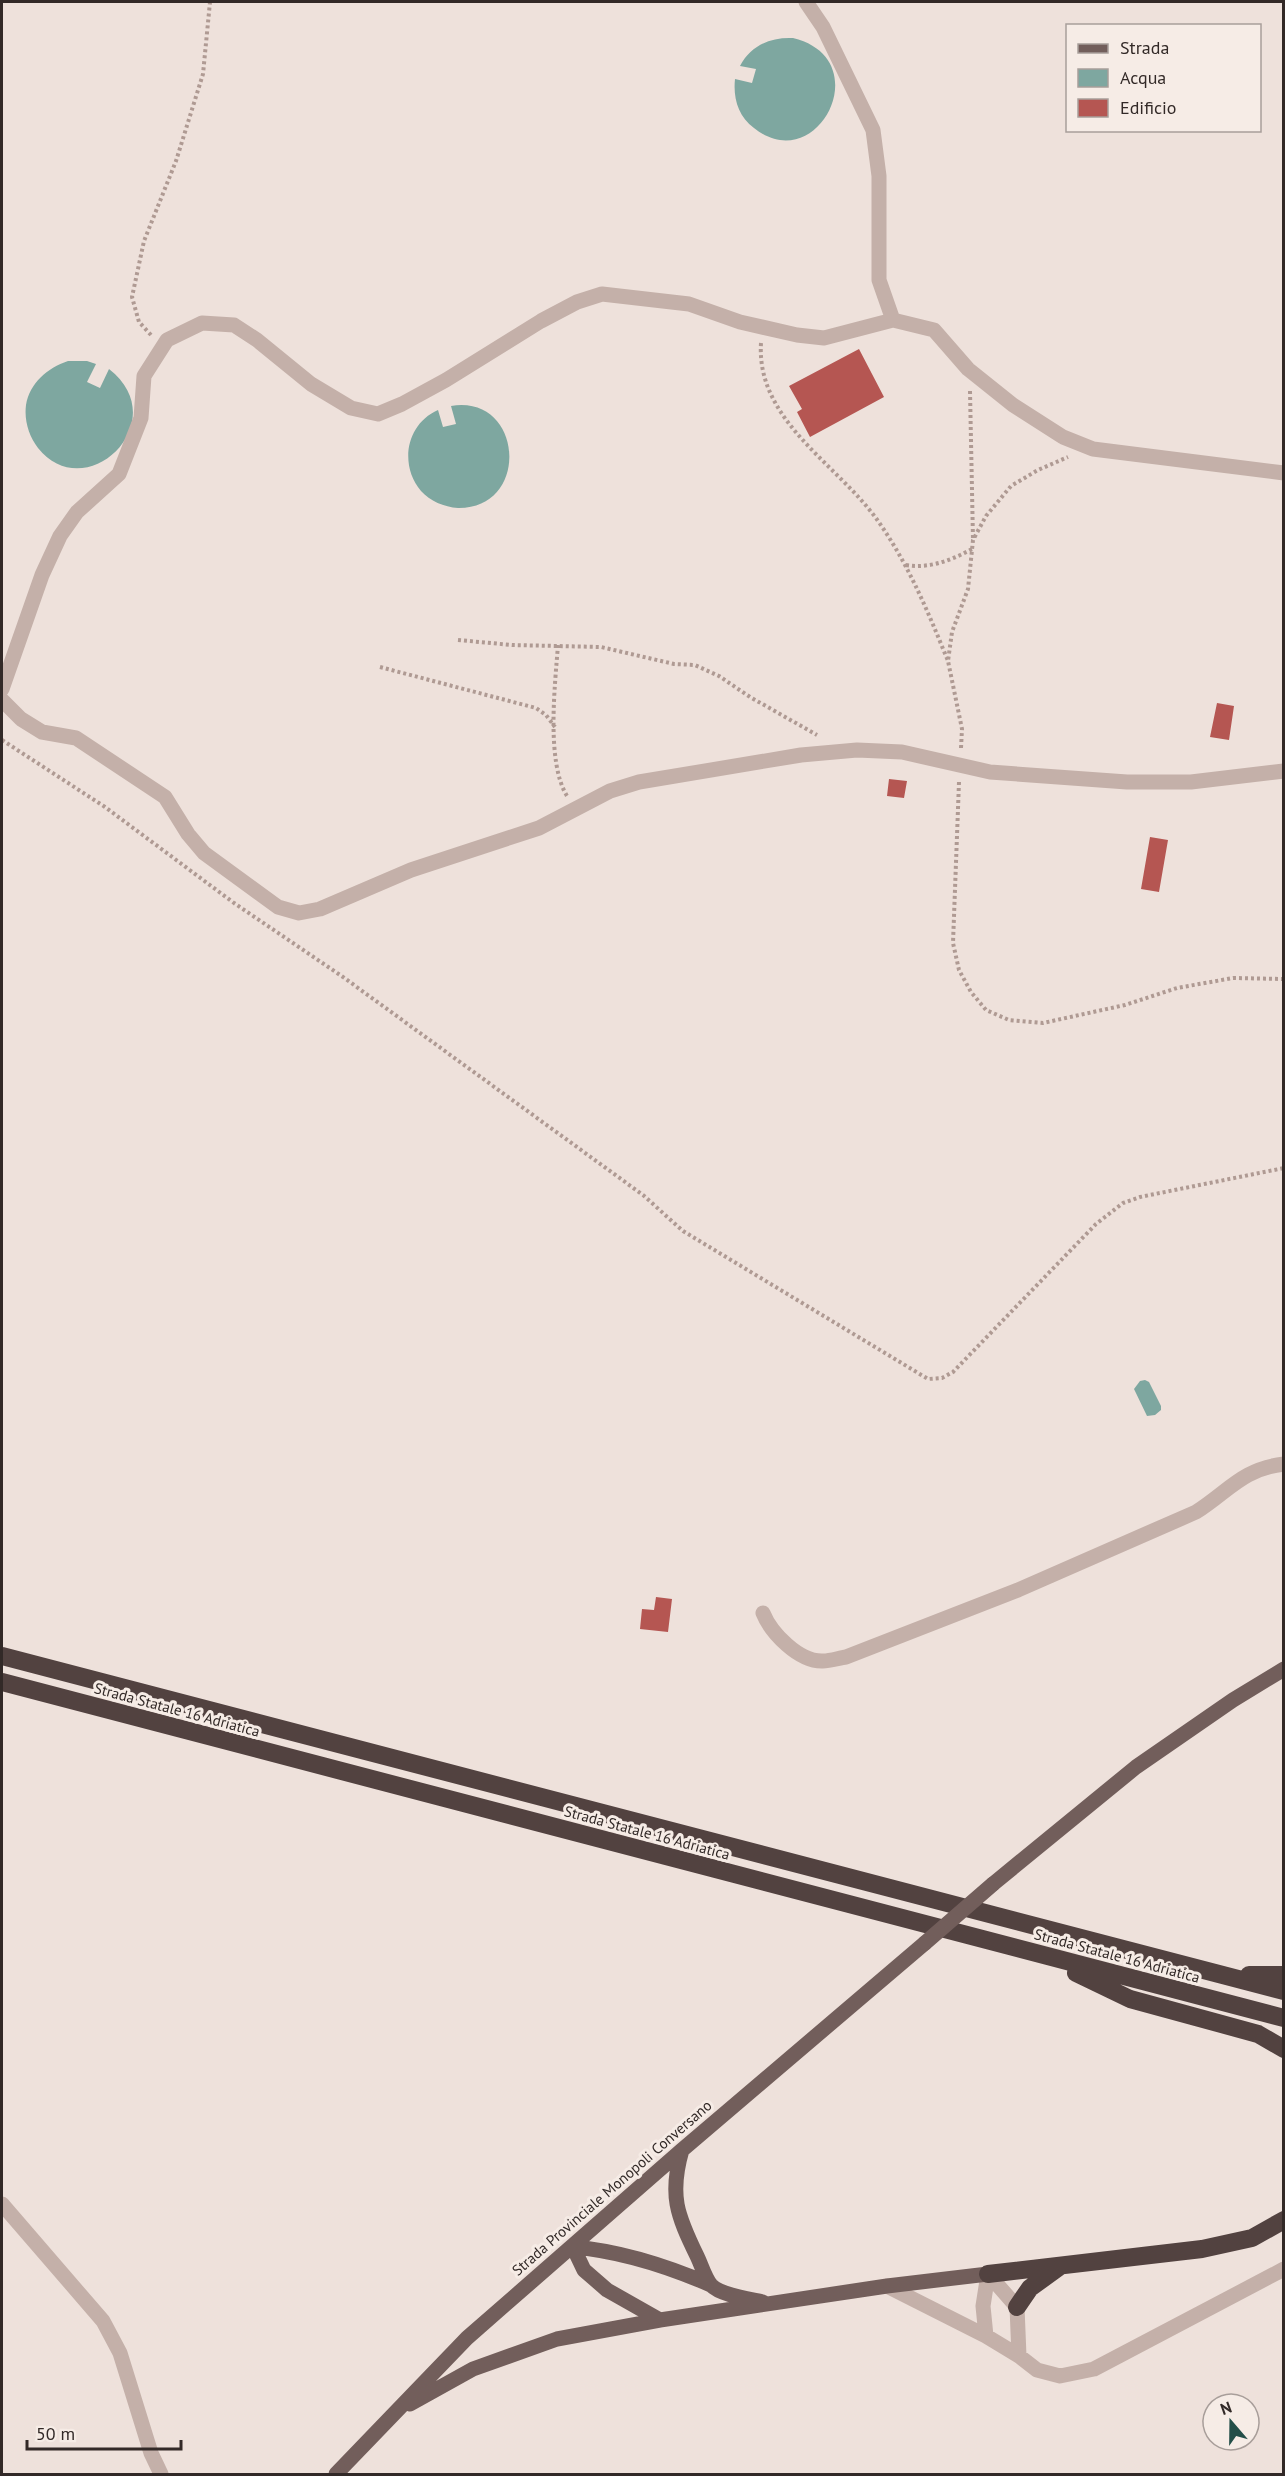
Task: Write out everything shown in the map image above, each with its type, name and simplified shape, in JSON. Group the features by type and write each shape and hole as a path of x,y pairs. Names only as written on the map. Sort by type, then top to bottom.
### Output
{"highway":[{"name":"Strada Statale 16 Adriatica","path":"2,1656 1284,1991"},
{"name":"Strada Statale 16 Adriatica","path":"2,1682 1284,2018"},
{"path":"1039,1955 1130,1999 1258,2034 1284,2049"},
{"path":"1220,1974 1284,1975"},
{"path":"988,2274 1202,2249 1252,2238 1284,2220"},
{"path":"1017,2307 1030,2288 1060,2266"}],"main road":[{"name":"Strada Provinciale Monopoli Conversano","path":"336,2475 467,2338 682,2150 993,1884 1136,1767 1233,1700 1284,1669"},
{"path":"682,2150 675,2174 675,2195 682,2228 711,2285"},
{"path":"573,2247 607,2250 682,2272 732,2295 772,2304"},
{"path":"573,2247 584,2270 607,2290 660,2320"},
{"path":"394,2413 472,2369 557,2339 660,2320 887,2286 988,2274"}],"street":[{"path":"806,2 824,27 873,130 879,176 879,280 893,320"},
{"path":"2,689 42,576 60,536 77,512 119,474 141,418 144,376 167,340 202,323 234,325 310,384 351,408 378,414 446,380 541,321 577,302 602,294 689,304 740,322 824,338 893,320 934,330 965,366 1013,405 1063,437 1094,449 1284,473"},
{"path":"2,700 21,719 42,732 76,738 165,797 188,834 204,853 278,908 299,913 320,909 411,870 539,828 610,791 639,782 801,754 857,750 902,752 990,772 1127,782 1191,782 1284,771"},
{"path":"763,1613 768,1626 794,1652 821,1662 846,1657 1018,1590 1196,1512 1219,1497 1242,1477 1264,1466 1284,1464"},
{"path":"2,2204 103,2321 120,2353 161,2475"},
{"path":"887,2286 987,2336 1020,2356 1037,2370 1060,2376 1095,2369 1284,2269"},
{"path":"988,2274 1017,2307 1020,2356"},
{"path":"987,2336 983,2306 988,2274"}],"path":[{"path":"164,345 153,338 140,322 132,297 144,242 176,161 203,74 210,2"},
{"path":"762,327 761,356 764,377 775,404 811,449 857,495 878,520 906,565 920,593 948,661 962,729 957,797 953,943 959,970 971,992 986,1010 1009,1020 1042,1023 1125,1005 1177,988 1233,978 1284,979"},
{"path":"948,661 951,632 968,589 973,540 970,398 965,366"},
{"path":"973,540 986,516 1011,486 1038,470 1094,449"},
{"path":"906,565 918,567 952,560 972,549"},
{"path":"458,640 512,645 601,647 674,664 695,665 719,676 750,697 826,738"},
{"path":"558,645 554,700 557,765 562,788 575,809"},
{"path":"380,667 536,708 546,715 555,727"},
{"path":"2,740 105,807 234,903 343,977 643,1195 683,1231 928,1379 942,1378 952,1372 1096,1224 1123,1203 1140,1197 1284,1168"}],"water":[{"path":"793,38 819,50 832,68 835,89 829,110 817,127 799,138 777,140 754,128 744,118 736,100 735,79 752,83 756,69 740,66 756,48 769,41"},
{"path":"68,361 87,361 96,364 87,382 100,388 109,369 127,390 133,412 129,433 117,450 99,463 79,468 58,464 38,448 30,433 26,417 28,397 36,383 47,372"},
{"path":"451,406 475,407 493,417 505,433 509,453 507,473 498,491 482,503 458,508 438,503 421,491 414,481 408,458 413,435 427,416 438,410 443,427 456,424"},
{"path":"1140,1381 1149,1382 1161,1406 1161,1410 1155,1415 1147,1416 1134,1389"}],"building":[{"path":"859,349 884,397 810,437 797,412 802,409 789,386"},
{"path":"1217,703 1234,706 1229,740 1210,737"},
{"path":"889,779 907,781 904,798 887,796"},
{"path":"1150,837 1168,840 1159,892 1141,889"},
{"path":"656,1597 672,1599 668,1632 640,1629 642,1609 654,1610"}]}
